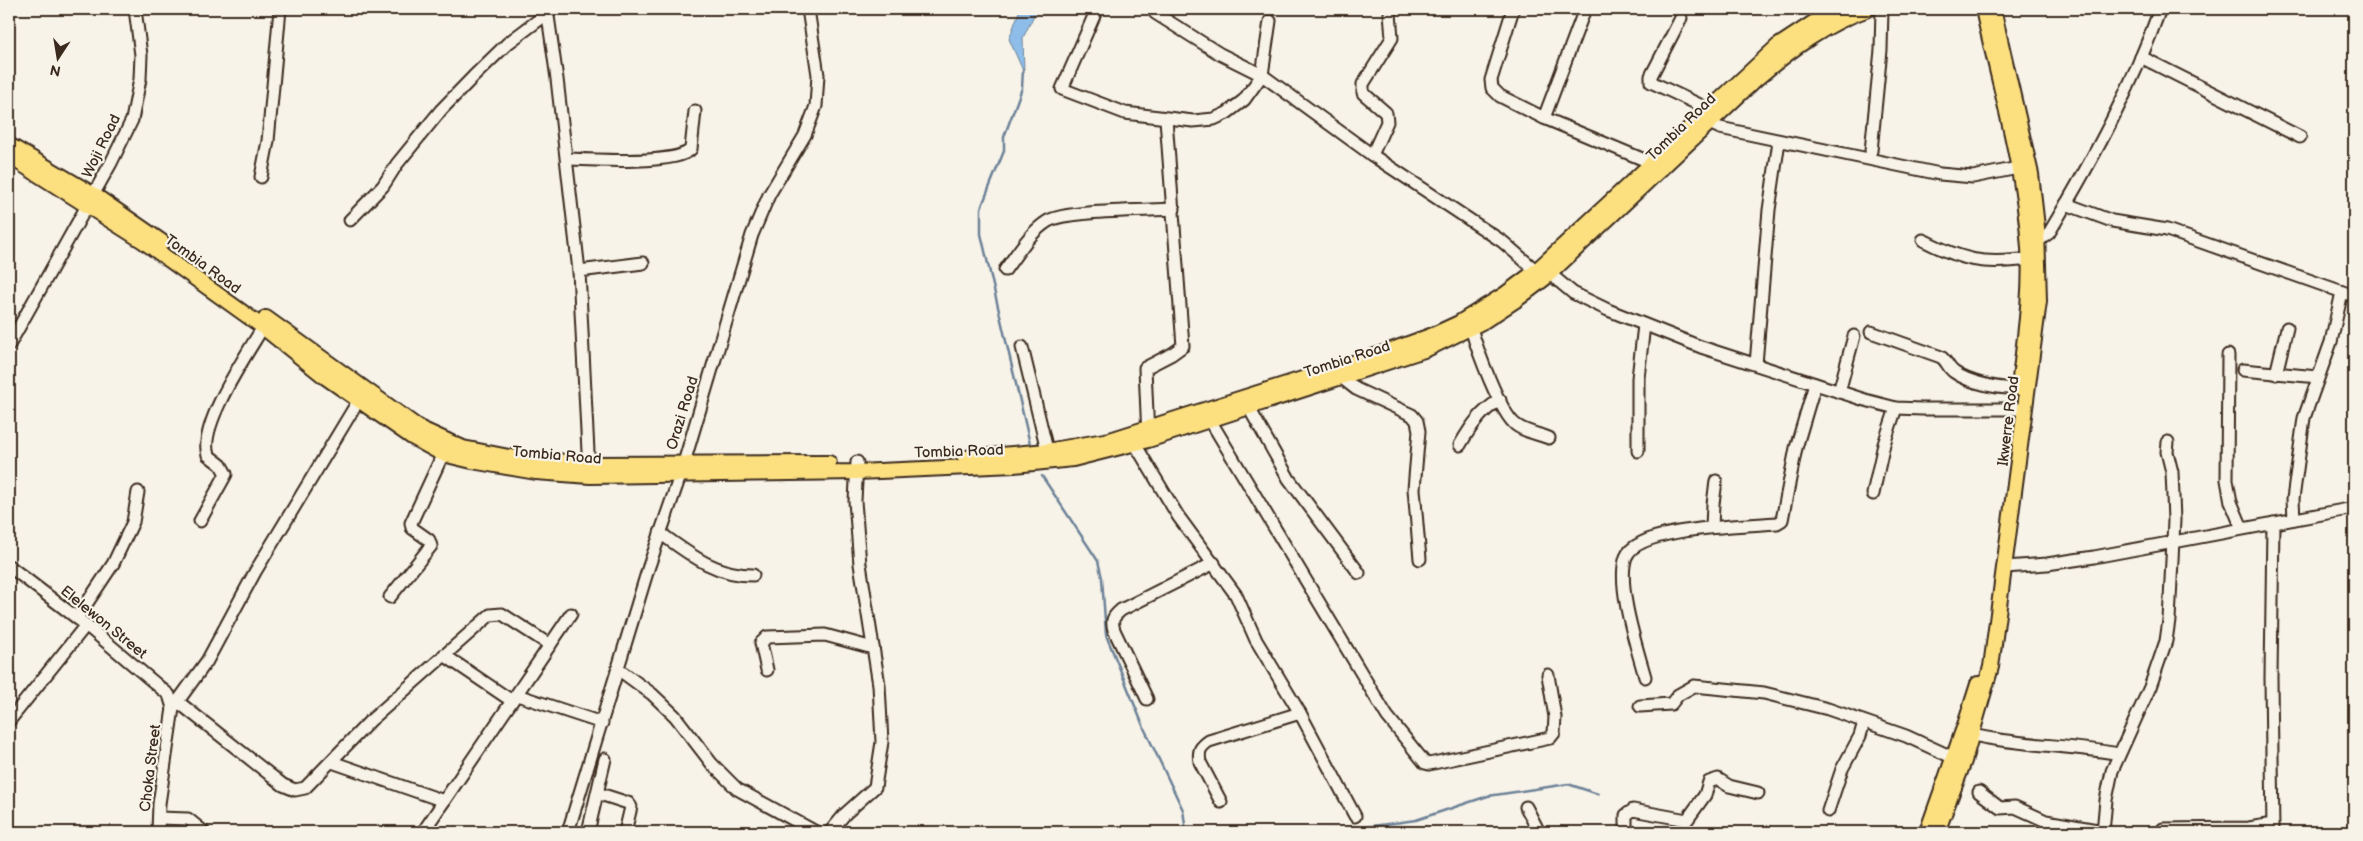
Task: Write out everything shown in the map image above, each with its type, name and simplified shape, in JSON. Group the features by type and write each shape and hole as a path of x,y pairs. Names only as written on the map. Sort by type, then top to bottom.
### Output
{"main road":[{"name":"Tombia Road","path":"9,156 147,232 362,395 412,437 443,454 499,467 589,470 857,467 1048,457 1144,438 1210,420 1427,349 1471,328 1516,300 1709,116 1778,46 1816,21 1841,9"},
{"name":"Tombia Road","path":"1709,116 1792,50 1838,21 1868,9"},
{"name":"Ikwerre Road","path":"1927,832 1975,696 1981,670 2018,409 2029,300 2029,259 2033,242 1983,9"},
{"name":"Ikwerre Road","path":"1937,832 1973,735 1991,667 2039,301 2033,242 2030,174 1993,9"},
{"name":"Tombia Road","path":"9,145 91,200 263,327 362,395 419,428 463,448 589,470"},
{"name":"Tombia Road","path":"1048,457 1110,440 1144,438 1433,335 1543,274"}],"street":[{"name":"Woji Road","path":"9,346 124,139 138,98 141,55 135,9"},
{"path":"261,177 268,141 280,9"},
{"name":"Orazi Road","path":"568,832 752,235 773,188 805,134 816,106 818,75 808,9"},
{"path":"1097,9 1062,89 1125,113 1193,121 1214,119 1227,113 1244,100 1262,75 1270,21"},
{"path":"1513,9 1491,80 1492,88 1500,96 1544,118 1657,165"},
{"path":"1544,118 1585,9"},
{"path":"1871,151 1881,50 1882,9"},
{"path":"2033,242 2049,233 2104,138 2141,58 2160,9"},
{"path":"548,11 579,271 589,470"},
{"path":"350,220 383,186 397,164 441,110 508,44 548,11"},
{"path":"1372,155 1387,122 1386,113 1362,93 1363,84 1392,38 1390,13"},
{"path":"1155,14 1220,54 1262,75 1372,155 1502,242 1543,274 1589,303 1701,347 1839,392 1896,408 2018,409"},
{"path":"1681,18 1651,76 1651,82 1709,116 1779,141 1955,176 1990,175 2018,168"},
{"path":"2141,58 2300,137"},
{"path":"566,159 654,159 687,153 691,149 694,111"},
{"path":"1166,119 1183,346 1145,368 1144,438 1178,516 1236,595 1256,640 1300,713 1355,816"},
{"path":"1756,364 1769,210 1779,141"},
{"path":"2066,204 2112,220 2166,230 2354,296"},
{"path":"1005,270 1038,228 1049,220 1070,215 1174,209"},
{"path":"1923,240 1952,255 1981,262 2029,259"},
{"path":"579,271 643,263"},
{"path":"2294,519 2293,499 2304,418 2331,342 2342,292"},
{"path":"1638,451 1638,378 1644,325"},
{"path":"200,521 226,474 221,465 208,455 206,440 209,428 224,394 263,327"},
{"path":"1471,328 1479,357 1500,400 1516,425 1549,438"},
{"path":"2276,374 2287,328"},
{"path":"1872,332 1941,357 1946,360 1953,372 1988,386 2011,389 2020,386"},
{"path":"1839,392 1854,336"},
{"path":"1022,348 1048,457"},
{"path":"2228,355 2228,480 2231,502 2242,528"},
{"path":"2243,370 2318,378"},
{"path":"1342,378 1356,389 1412,415 1417,421 1419,431 1414,489 1420,559"},
{"path":"1645,677 1624,596 1625,559 1632,548 1641,541 1670,533 1777,523 1782,520 1796,448 1815,384"},
{"path":"362,395 255,572 207,661 175,705 283,786 295,790 305,788 370,721 483,620 497,613 502,614 550,645"},
{"path":"1460,445 1472,425 1486,408 1500,400"},
{"path":"1249,408 1289,479 1359,573"},
{"path":"1873,494 1884,444 1896,408"},
{"path":"1210,420 1387,716 1425,763 1429,764 1550,738 1554,733 1554,717 1548,675"},
{"path":"1978,792 2000,808 2015,807 2046,821 2103,832 2106,800 2112,770 2150,687 2166,641 2169,620 2174,496 2168,442"},
{"path":"390,597 431,546 429,540 412,528 411,522 443,454"},
{"path":"830,832 846,814 876,787 878,780 882,718 860,564 855,501 857,467"},
{"path":"1712,528 1716,481"},
{"path":"9,721 82,622 133,522 138,492"},
{"path":"2005,567 2094,558 2273,522 2354,508"},
{"path":"2164,829 2273,828 2271,678 2273,522"},
{"path":"660,533 705,564 730,573 753,575"},
{"path":"1147,699 1114,630 1112,621 1114,616 1121,610 1214,563"},
{"name":"Elelewon Street","path":"9,566 82,622 170,695 175,705"},
{"path":"423,832 571,614"},
{"path":"767,670 761,643 767,637 825,635 873,648"},
{"path":"444,656 514,698 602,723"},
{"path":"618,669 652,694 675,716 712,764 737,789 816,832"},
{"path":"1640,706 1671,704 1678,695 1694,686 1737,689 1828,709 1906,736 1954,758"},
{"name":"Choka Street","path":"158,832 165,753 175,705"},
{"path":"1221,802 1200,762 1198,755 1201,746 1209,740 1300,713"},
{"path":"1828,811 1842,769 1860,736 1864,722"},
{"path":"1973,735 2036,745 2085,748 2120,754"},
{"path":"588,832 605,759"},
{"path":"332,762 444,801"},
{"path":"1626,832 1626,815 1633,810 1686,820 1705,795 1709,782 1718,779 1728,786 1758,792"},
{"path":"597,793 628,803 631,806 626,832"},
{"path":"1526,807 1539,832"},
{"path":"159,818 188,819 204,832"}],"water":[{"path":"1020,9 1037,9 1023,38 1024,73 1009,39"}],"waterway":[{"path":"1023,70 1022,88 1004,137 1004,151 981,208 981,234 1030,444"},
{"path":"1042,476 1098,561 1102,578 1106,635 1144,728 1183,810 1186,832"},
{"path":"1255,832 1351,829 1416,820 1488,796 1568,784 1598,794"}]}
